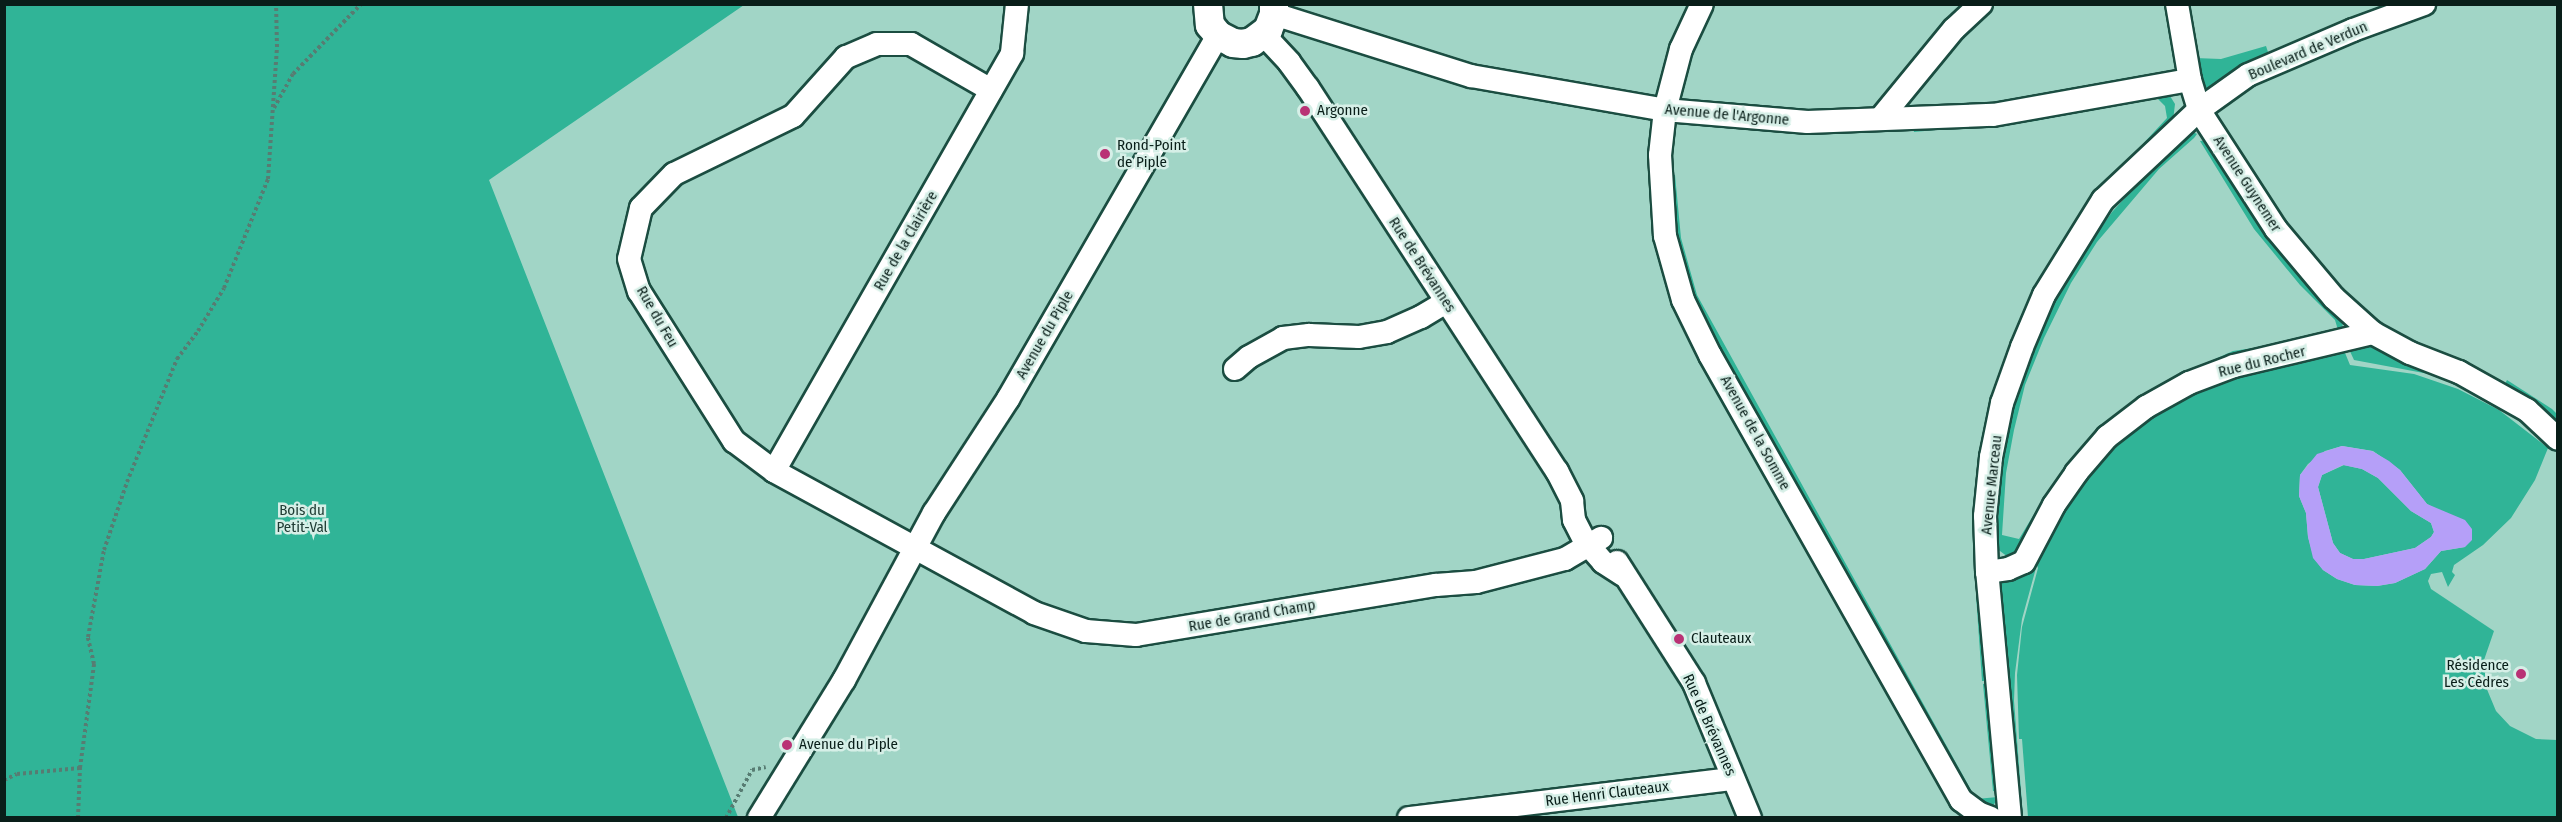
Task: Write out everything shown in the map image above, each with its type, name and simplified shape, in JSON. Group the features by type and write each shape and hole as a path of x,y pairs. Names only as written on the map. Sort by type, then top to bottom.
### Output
{"street":[{"name":"Rue de la Clairière","path":"774,471 1012,53 1017,4"},
{"path":"1208,4 1210,25 1218,35 1233,43 1243,44 1270,18"},
{"name":"Avenue de la Somme","path":"1702,4 1681,49 1665,110 1660,155 1665,236 1683,300 1710,354 1961,800 1978,813 1991,818"},
{"path":"1880,119 1954,29 1981,4"},
{"name":"Avenue Guynemer","path":"2177,4 2190,80 2199,110 2276,229 2334,298 2373,333"},
{"name":"Boulevard de Verdun","path":"2199,110 2248,75 2354,30 2424,4"},
{"name":"Avenue de l'Argonne","path":"1270,18 1471,76 1665,110 1806,122 1993,115 2190,80"},
{"name":"Rue de Brévannes","path":"1270,18 1289,62 1557,471 1572,501 1574,520 1584,540 1595,542 1603,562 1623,575 1694,683 1750,818"},
{"name":"Avenue du Piple","path":"759,818 844,680 914,547 1008,399 1218,35"},
{"name":"Rue du Feu","path":"914,547 774,471 734,441 639,291 629,258 641,208 674,174 793,116 846,57 877,44 911,44 992,90"},
{"name":"Avenue Marceau","path":"2010,818 1987,572 1985,516 1991,457 2002,404 2022,347 2044,295 2103,200 2199,110"},
{"path":"1235,369 1249,357 1283,338 1309,335 1359,337 1387,332 1421,317 1446,302"},
{"path":"2373,333 2410,353 2459,372 2527,410 2558,439"},
{"name":"Rue du Rocher","path":"1987,572 2008,569 2024,562 2054,505 2076,473 2107,437 2146,408 2189,383 2234,366 2373,333"},
{"name":"Rue de Grand Champ","path":"914,547 1034,613 1086,631 1136,635 1436,585 1476,582 1565,559 1595,542"},
{"name":"Rue Henri Clauteaux","path":"1409,818 1733,779"}],"path":[{"path":"78,818 80,768 93,664 88,637 104,550 127,482 177,359 224,288 268,179 276,4"},
{"path":"272,111 293,74 361,4"},
{"path":"726,818 752,770 770,766"},
{"path":"4,780 17,774 80,768"}],"green space":[{"name":"Bois du Petit-Val","path":"5,4 744,5 489,180 738,817 5,817"},
{"path":"2266,46 2269,55 2209,91 2203,89 2195,58 2221,59"},
{"path":"2162,93 2170,96 2175,104 2173,121 2112,177 2167,118 2165,106 2156,97 2035,121 1914,132 1913,128"},
{"path":"2193,132 2197,134 2194,138 2159,169 2097,242 2071,283 2044,338 2025,385 2014,430 2006,473 2002,535 2019,539 2050,488 2065,469 2070,473 2023,555 2008,557 1996,548 2002,462 2017,395 2039,334 2070,272 2112,212 2160,160"},
{"path":"2209,140 2250,209 2299,272 2340,315 2343,322 2342,330 2339,337 2331,342 2268,351 2219,365 2162,392 2120,422 2111,419 2162,383 2233,351 2334,336 2338,330 2335,320 2300,285 2254,229 2200,141"},
{"path":"1670,175 1675,175 1681,238 1697,295 1976,799 1998,797 1991,810 1977,808 1707,327 1687,281 1674,230"},
{"path":"2370,344 2431,371 2429,374 2354,360 2348,347"},
{"path":"2343,348 2350,365 2414,374 2458,389 2499,410 2548,448 2535,480 2511,518 2483,545 2454,565 2452,572 2455,575 2448,587 2442,572 2431,574 2428,581 2431,589 2494,631 2484,660 2486,687 2496,711 2510,726 2536,739 2557,740 2557,817 2028,817 2022,739 2019,739 2017,675 2022,627 2038,568 2036,563 2053,515 2117,436 2209,380","holes":["2342,446 2373,451 2400,470 2427,504 2438,510 2465,547 2441,551 2425,569 2395,583 2377,586 2355,585 2337,579 2323,570 2314,558 2308,537 2306,513 2299,496 2300,475 2308,464 2325,451"]},
{"path":"2507,380 2552,409 2557,414 2557,424 2504,386"},
{"path":"2344,465 2362,469 2378,478 2411,511 2431,523 2434,532 2431,537 2415,548 2364,559 2353,559 2340,553 2333,543 2318,487 2322,475"},
{"path":"2031,562 2036,568 2022,619 2015,673 2014,701 2023,817 2018,817 1998,576"},
{"path":"1981,594 1988,681 1982,681 1976,595"},
{"path":"1989,683 1998,792 1993,791 1983,684"}],"shaded area":[{"path":"2342,446 2372,451 2400,470 2427,504 2465,520 2472,529 2472,540 2465,547 2441,551 2425,569 2395,583 2377,586 2355,585 2337,579 2323,570 2313,558 2306,513 2299,496 2300,475 2317,454","holes":["2343,465 2362,469 2378,478 2411,511 2431,523 2434,532 2431,537 2415,548 2364,559 2353,559 2340,553 2333,543 2318,487 2322,475"]}],"place":[{"name":"Argonne","path":"1305,111"},
{"name":"Rond-Point de Piple","path":"1105,154"},
{"name":"Clauteaux","path":"1679,639"},
{"name":"Résidence Les Cèdres","path":"2521,674"},
{"name":"Avenue du Piple","path":"787,745"}]}
